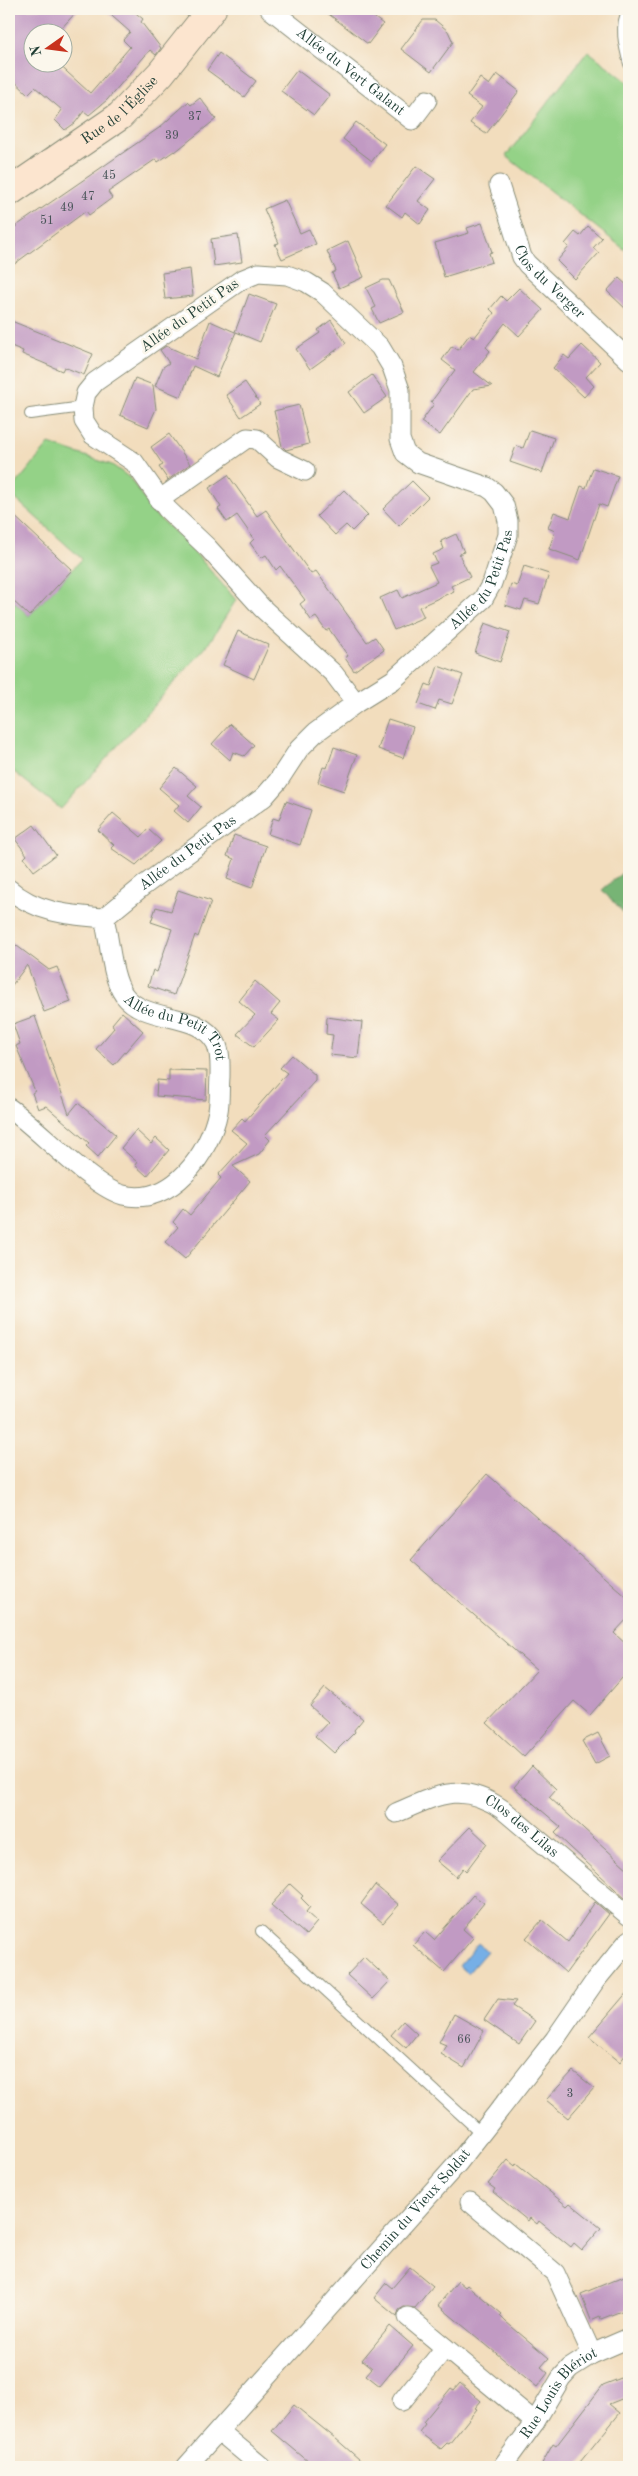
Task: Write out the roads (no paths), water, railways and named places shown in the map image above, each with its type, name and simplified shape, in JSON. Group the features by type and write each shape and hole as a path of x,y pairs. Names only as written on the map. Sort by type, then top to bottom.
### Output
{"street":[{"name":"Rue de l'Église","path":"9,192 120,116 161,73 212,9"},
{"name":"Allée du Vert Galant","path":"270,9 412,120 427,100"},
{"name":"Clos du Verger","path":"499,185 522,257 527,264 629,360"},
{"name":"Allée du Petit Pas","path":"82,407 86,392 95,382 230,286 258,273 277,272 306,282 322,292 373,339 387,357 397,378 401,398 400,439 405,453 418,463 480,484 494,492 504,505 509,528 492,583 483,599 392,680 327,722 305,742 278,781 259,801 143,886 104,918"},
{"path":"82,407 84,421 93,435 134,462 159,500 208,548 251,597 334,674 356,703"},
{"path":"159,500 247,438 257,439 278,458 305,470"},
{"path":"9,889 28,902 48,911 104,918"},
{"name":"Allée du Petit Trot","path":"9,1108 106,1188 130,1196 158,1192 175,1184 195,1162 211,1133 218,1111 219,1098 220,1058 216,1043 204,1030 138,1006 124,995 118,980 104,918"},
{"name":"Clos des Lilas","path":"396,1813 427,1799 451,1792 474,1793 502,1809 629,1916"},
{"name":"Chemin du Vieux Soldat","path":"186,2467 416,2212 482,2134 556,2039 595,1981 629,1940"},
{"path":"470,2202 555,2273 592,2354"},
{"path":"408,2317 535,2422"},
{"name":"Rue Louis Blériot","path":"502,2467 535,2422 561,2378 570,2368 592,2354 629,2338"},
{"path":"402,2401 445,2348"},
{"path":"219,2431 262,2467"}],"lane":[{"path":"628,9 623,36 629,64"},
{"path":"30,414 82,407"},
{"path":"261,1931 482,2134"}],"water":[{"path":"478,1943 487,1951 468,1973 459,1966"}]}
